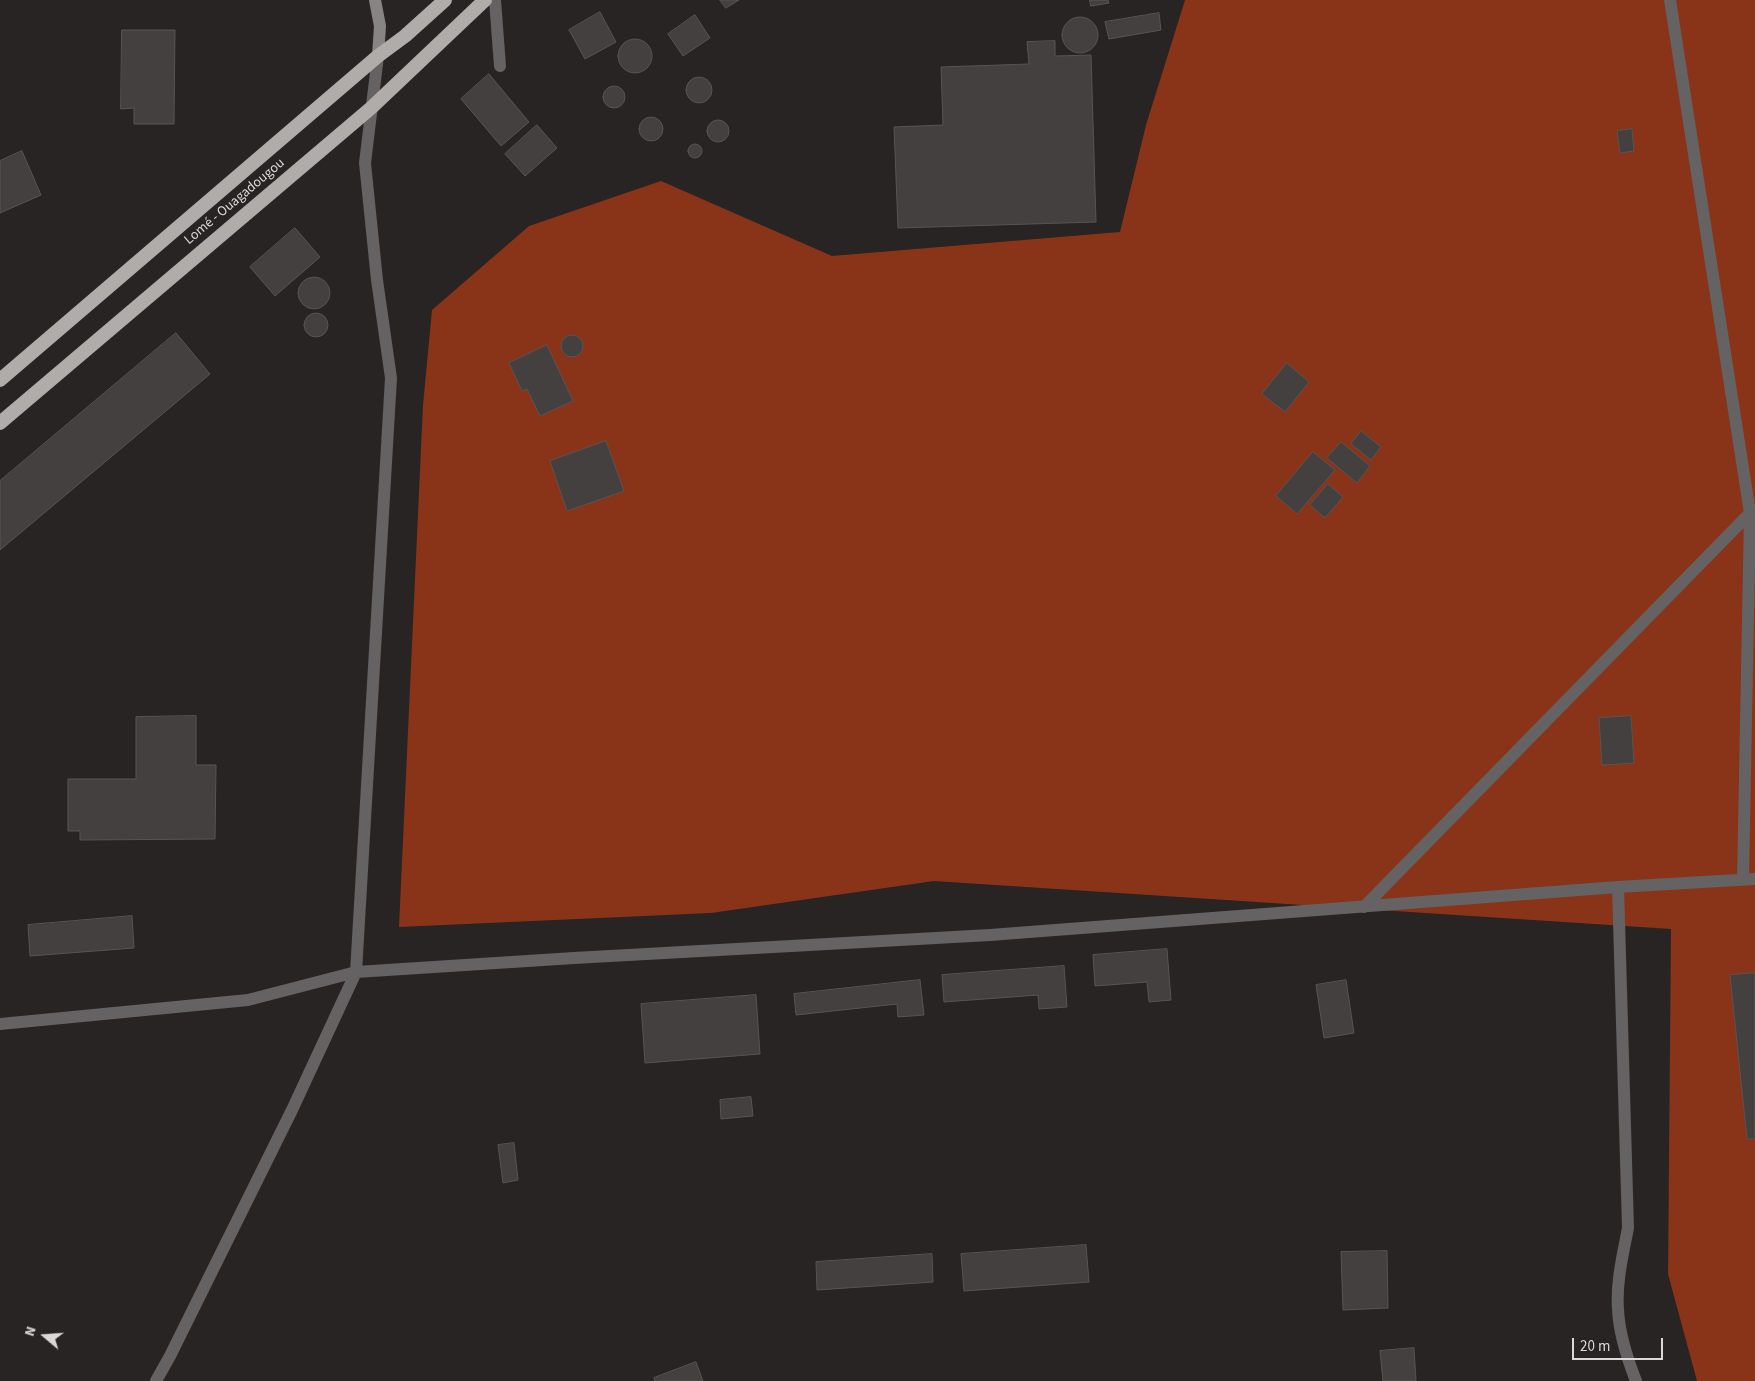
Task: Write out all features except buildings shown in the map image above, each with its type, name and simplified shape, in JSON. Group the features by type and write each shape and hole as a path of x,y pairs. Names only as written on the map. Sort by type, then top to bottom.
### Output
{"highway":[{"name":"Lomé - Ouagadougou","path":"0,380 445,0"},
{"name":"Lomé - Ouagadougou","path":"0,422 371,108 485,0"}],"main road":[{"path":"375,0 380,26 378,56"}],"street":[{"path":"495,0 500,66"},
{"path":"0,1024 248,1000 356,972 574,958 990,936 1618,886 1749,879 1753,510 1670,0"},
{"path":"156,1381 292,1110 356,972 391,378 377,280 366,163 378,56"},
{"path":"1364,907 1753,510"},
{"path":"1618,886 1628,1228 1619,1277 1618,1309 1625,1352 1636,1381"}],"shaded area":[{"path":"1185,0 1755,0 1755,1381 1697,1381 1668,1274 1671,929 934,881 711,913 399,927 423,405 432,310 529,226 661,181 832,256 1120,232 1146,125"}]}
